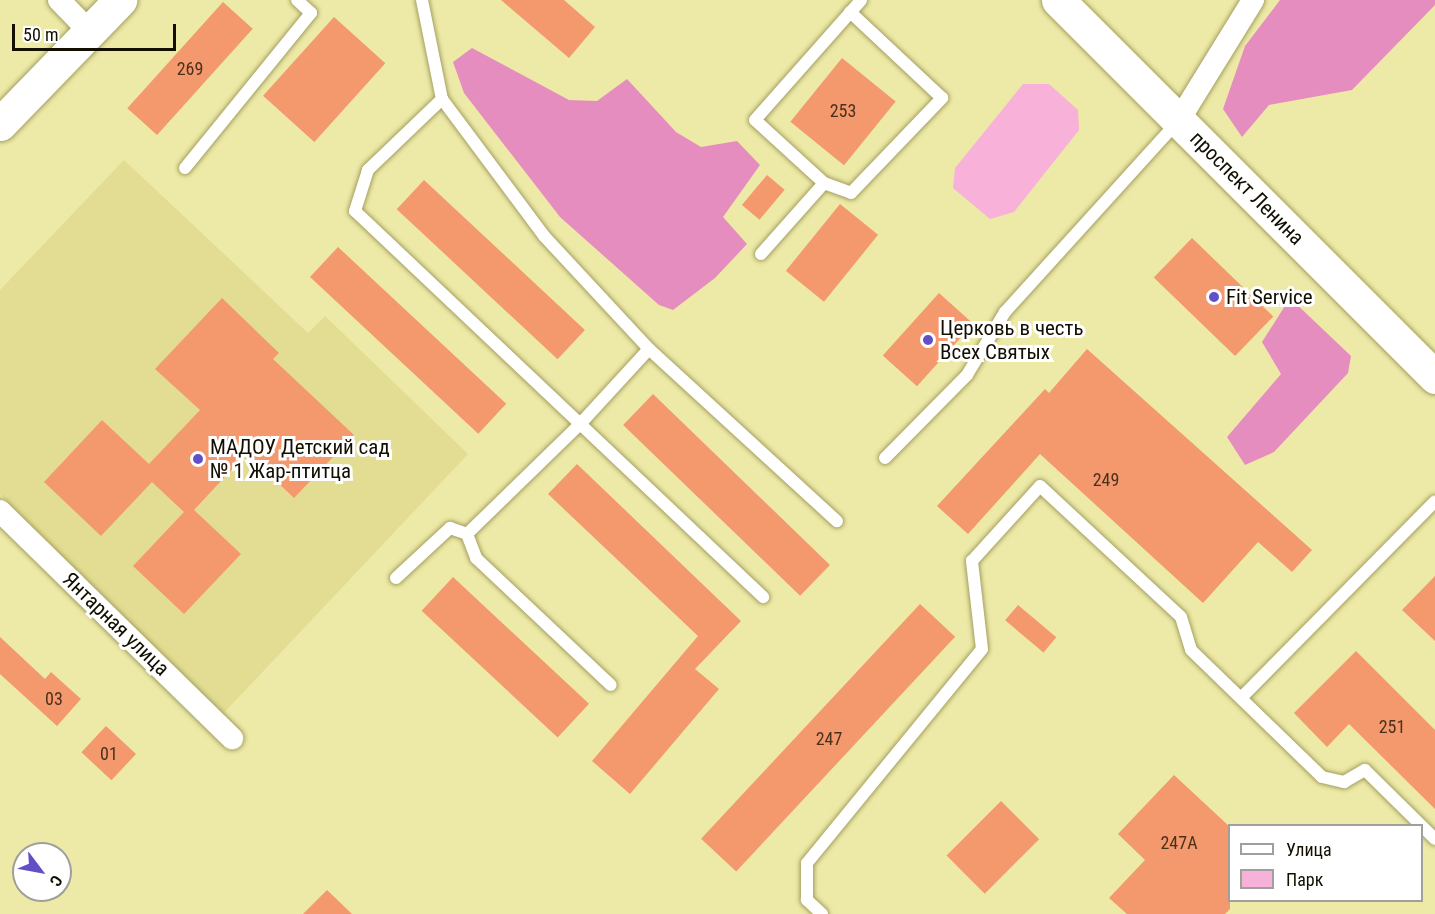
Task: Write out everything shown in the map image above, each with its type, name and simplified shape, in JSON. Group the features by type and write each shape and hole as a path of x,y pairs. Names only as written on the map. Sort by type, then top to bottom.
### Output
{"street":[{"path":"59,0 88,30"},
{"path":"0,124 88,30 120,0"},
{"name":"проспект Ленина","path":"1058,0 1435,377"},
{"path":"1179,120 1253,0"},
{"name":"Янтарная улица","path":"0,511 232,738"}],"lane":[{"path":"185,168 311,13 297,0"},
{"path":"422,0 442,99 545,237 649,349 837,521"},
{"path":"850,12 942,98 851,193 824,183 755,120 850,12 861,0"},
{"path":"442,99 368,170 355,211 582,423 763,597"},
{"path":"885,458 968,375 1005,312 1179,120"},
{"path":"761,254 824,183"},
{"path":"467,534 582,423 649,349"},
{"path":"822,914 807,900 807,863 982,649 972,561 1040,486 1181,617 1191,650 1322,777 1344,782 1365,770 1420,824"},
{"path":"1242,698 1435,501"},
{"path":"396,578 450,528 467,534"},
{"path":"467,534 476,558 611,685"},
{"path":"1423,827 1435,839"}],"shaded area":[{"path":"1280,0 1435,0 1435,5 1352,90 1269,105 1242,137 1223,109 1245,46"},
{"path":"472,48 569,100 597,101 627,79 676,132 701,147 737,141 760,165 723,217 747,244 715,278 673,310 659,305 560,217 464,93 453,62"},
{"path":"124,160 308,333 325,316 468,454 221,716 0,494 0,290"},
{"path":"1290,298 1351,356 1348,373 1274,452 1245,465 1227,437 1281,374 1262,342"}],"green space":[{"path":"1023,84 1049,84 1078,110 1079,130 1014,212 990,219 953,188 955,168"}],"building":[{"path":"501,0 564,0 595,27 569,58"},
{"path":"223,2 253,29 157,135 127,108"},
{"path":"334,17 385,63 314,142 263,96"},
{"path":"842,58 896,101 844,165 790,122"},
{"path":"767,175 785,190 760,220 742,205"},
{"path":"424,180 585,330 558,359 397,209"},
{"path":"840,204 878,235 824,302 786,271"},
{"name":"Fit Service","path":"1192,238 1273,316 1235,356 1154,278"},
{"path":"338,247 506,404 478,434 310,277"},
{"name":"Церковь в честь Всех Святых","path":"939,293 973,324 917,386 883,355"},
{"name":"МАДОУ Детский сад № 1 Жар-птитца","path":"222,298 279,353 273,359 354,435 294,498 247,453 194,510 241,554 184,614 133,566 184,512 152,482 101,536 44,482 102,420 149,464 200,410 155,369"},
{"path":"1087,349 1312,550 1292,572 1258,542 1203,603 1040,454 968,534 937,506 1045,389 1049,393"},
{"path":"653,394 830,565 800,596 623,425"},
{"path":"577,464 741,621 695,669 719,689 630,794 592,761 698,636 548,494"},
{"path":"1435,576 1435,641 1402,610"},
{"path":"453,577 589,704 558,737 422,611"},
{"path":"920,604 955,637 736,872 701,839"},
{"path":"1018,605 1056,637 1043,652 1005,620"},
{"path":"0,637 45,679 51,672 81,699 57,726 0,674"},
{"path":"1356,651 1435,730 1435,809 1349,724 1327,747 1294,713"},
{"path":"106,726 136,754 111,780 81,752"},
{"path":"1174,775 1228,825 1228,902 1230,902 1230,909 1225,914 1127,914 1109,898 1145,860 1118,834"},
{"path":"1001,801 1039,839 985,894 947,855"},
{"path":"327,890 352,914 303,914"}],"place":[{"name":"Fit Service","path":"1214,297"},
{"name":"Церковь в честь Всех Святых","path":"928,340"},
{"name":"МАДОУ Детский сад № 1 Жар-птитца","path":"198,459"}]}
